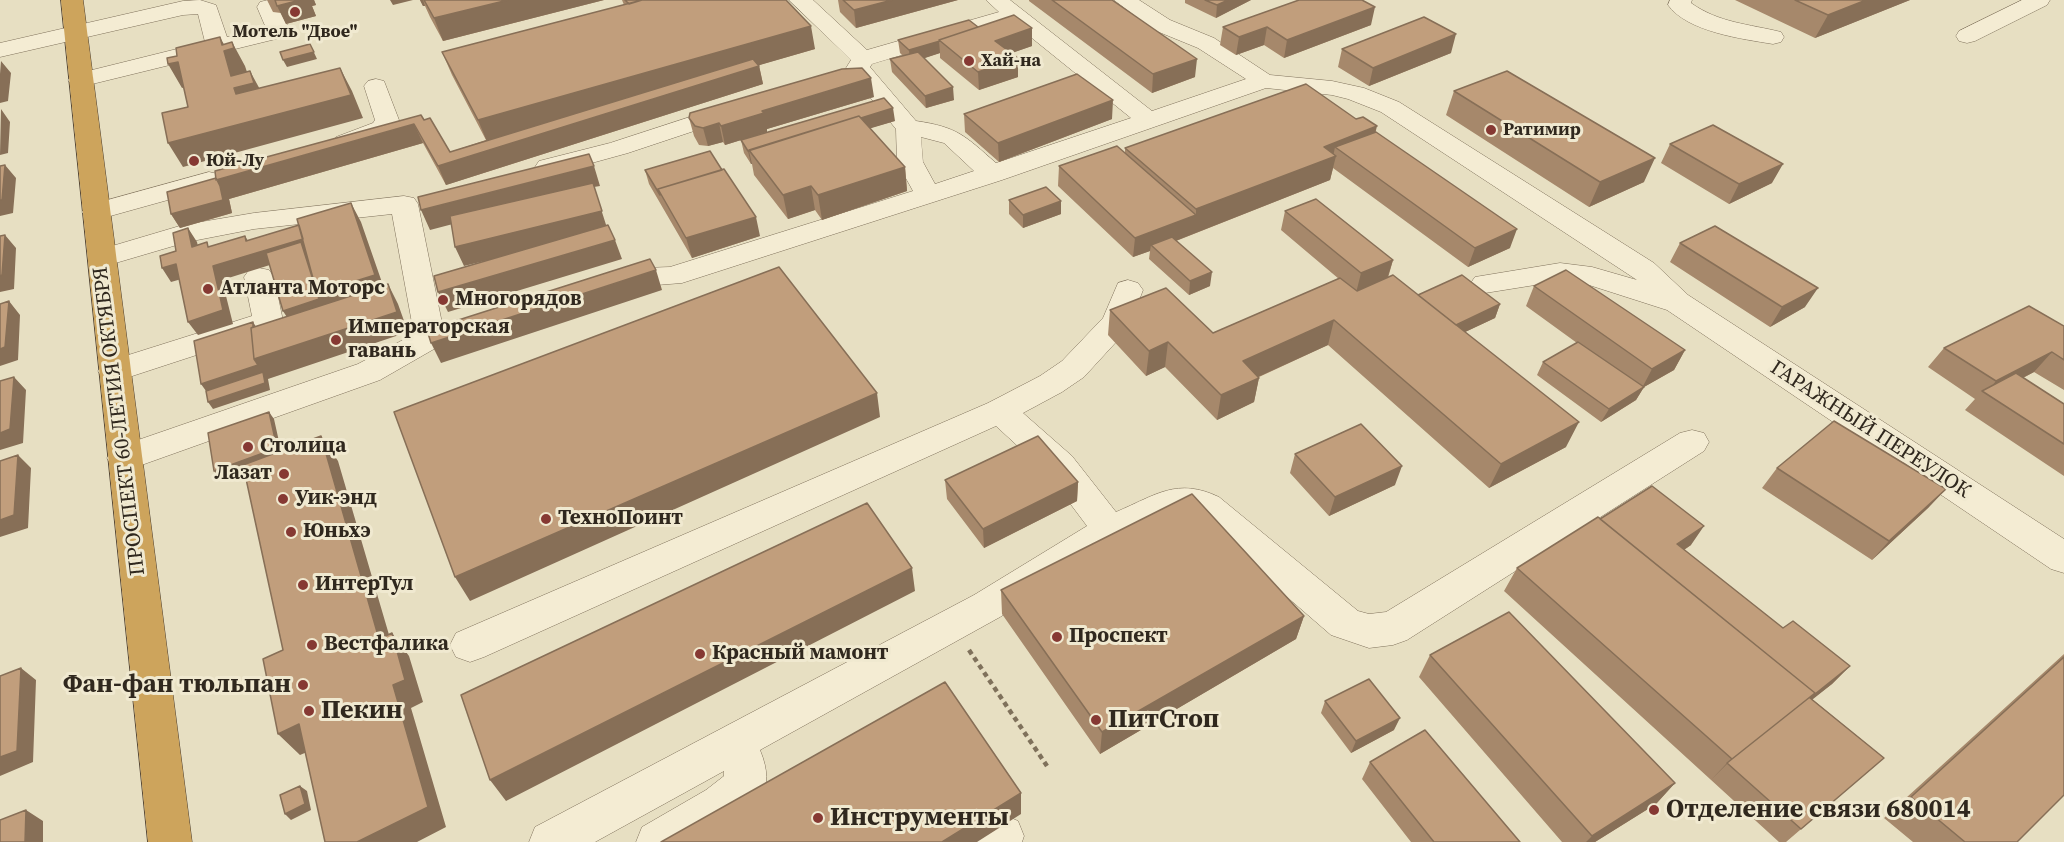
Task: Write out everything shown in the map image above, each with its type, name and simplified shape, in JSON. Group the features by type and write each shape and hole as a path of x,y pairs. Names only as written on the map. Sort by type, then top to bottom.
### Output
{"highway":[{"name":"ПРОСПЕКТ 60-ЛЕТИЯ ОКТЯБРЯ","path":"74,15 170,842"}],"street":[{"path":"0,50 74,15 139,0"},
{"path":"800,0 853,67 908,128 910,162 928,195"},
{"path":"1125,0 1162,25 1206,43 1264,81"},
{"path":"1681,0 1679,5 1710,24 1773,37"},
{"path":"1967,36 2039,0"},
{"path":"853,67 1004,4 1149,120"},
{"path":"74,15 200,7 207,10 218,46"},
{"path":"80,80 276,32 278,29 268,7"},
{"path":"587,293 644,277 672,276 993,174 1264,81 1332,88 1355,93 1390,106 1644,270 1677,302"},
{"path":"325,147 383,128 387,120 376,86"},
{"path":"528,172 619,148 760,100"},
{"path":"908,128 939,132 953,138 993,174"},
{"path":"96,212 233,173"},
{"path":"102,258 183,234 254,220 415,201 441,335 369,372 124,459"},
{"path":"1485,284 1560,272 1592,276 1677,302"},
{"path":"114,371 268,321 259,277"},
{"path":"470,645 1000,411 1051,384 1073,369 1117,322 1128,290"},
{"name":"ГАРАЖНЫЙ ПЕРЕУЛОК","path":"1677,302 2064,558"},
{"path":"1000,411 1060,465 1110,530"},
{"path":"551,842 952,625 1110,530 1180,501 1195,501 1207,507 1345,623 1369,631 1392,628 1692,442"},
{"path":"658,842 721,805 745,786 745,765 736,742"}],"path":[{"path":"952,625 1047,766"}],"building":[{"path":"275,0 300,0 277,6"},
{"path":"424,0 508,0 434,18"},
{"path":"625,0 642,0 629,4"},
{"path":"642,0 786,0 811,26 478,120 442,52"},
{"path":"843,0 892,0 854,10"},
{"path":"1052,0 1112,0 1197,59 1153,74"},
{"path":"1205,0 1228,0 1217,5"},
{"path":"1299,0 1362,0 1375,7 1287,40 1267,27 1239,37 1223,27"},
{"path":"1795,0 1866,0 1828,15"},
{"path":"1014,15 1032,28 995,41 1018,58 978,72 939,40"},
{"path":"1424,17 1456,34 1373,68 1342,49"},
{"path":"969,20 978,27 909,50 898,40"},
{"path":"220,37 222,45 232,42 234,48 224,51 231,76 250,71 254,83 234,88 236,94 340,68 351,95 168,143 162,113 188,107 178,62 168,64 167,58 177,56 176,48"},
{"path":"310,44 314,52 283,60 280,52"},
{"path":"918,52 953,87 925,96 890,59"},
{"path":"753,59 759,66 438,166 414,124 216,180 215,171 421,115 424,120 430,118 450,152"},
{"path":"862,68 871,78 721,126 719,123 703,128 695,126 689,118 690,113 842,69"},
{"path":"1507,71 1655,158 1600,182 1454,91"},
{"path":"1077,74 1113,100 998,143 964,114"},
{"path":"1306,84 1356,119 1363,117 1377,126 1324,147 1336,156 1196,209 1125,148"},
{"path":"884,98 893,108 861,118 859,116 748,151 741,140"},
{"path":"859,116 905,167 818,195 811,186 783,195 749,150"},
{"path":"1713,125 1783,164 1739,184 1670,144"},
{"path":"1376,132 1517,229 1475,248 1335,147"},
{"path":"1117,146 1196,215 1135,238 1059,166"},
{"path":"710,151 722,170 658,189 660,195 645,170"},
{"path":"589,154 594,166 421,210 418,197"},
{"path":"5,165 2,200 0,200 0,166"},
{"path":"724,169 756,217 686,238 658,189"},
{"path":"216,178 223,200 171,214 167,192"},
{"path":"593,183 602,211 455,247 450,216"},
{"path":"1046,187 1061,201 1023,215 1009,200"},
{"path":"1316,199 1393,260 1361,273 1285,211"},
{"path":"351,203 375,275 317,293 297,219"},
{"path":"299,225 303,239 213,266 223,310 188,322 176,264 162,268 160,256 176,251 173,233 188,228 192,247 207,242 208,247 245,236 246,241"},
{"path":"608,225 615,240 438,292 434,276"},
{"path":"1715,226 1818,288 1782,307 1680,243"},
{"path":"5,235 2,275 0,276 0,236"},
{"path":"1172,237 1212,272 1190,281 1151,245"},
{"path":"301,242 319,299 283,311 266,253"},
{"path":"650,259 656,270 431,343 427,330"},
{"name":"ТехноПоинт","path":"779,267 877,393 455,577 394,412"},
{"path":"1566,270 1685,350 1652,369 1534,286"},
{"path":"1393,275 1579,422 1501,464 1334,320 1243,361 1259,378 1221,395 1168,342 1149,351 1110,310 1166,288 1213,333 1340,278 1357,291"},
{"path":"1462,275 1500,304 1456,325 1418,295"},
{"path":"388,284 397,312 254,359 251,328"},
{"path":"9,301 5,347 0,349 0,304"},
{"path":"2029,306 2064,326 2064,360 2052,352 1996,381 1944,348"},
{"path":"253,322 251,328 254,359 258,365 201,384 194,341"},
{"path":"1578,342 1644,387 1609,409 1543,362"},
{"path":"263,372 265,383 208,402 206,391"},
{"path":"2016,373 2064,404 2064,444 1982,391"},
{"path":"14,377 10,429 0,433 0,381"},
{"name":"Столица","path":"269,412 277,448 214,471 208,433"},
{"path":"1834,421 1946,489 1889,541 1777,468"},
{"path":"1361,424 1402,466 1335,497 1295,454"},
{"path":"321,436 379,639 392,633 405,680 393,685 428,807 357,842 325,842 299,724 278,734 263,659 283,650 243,465"},
{"path":"1038,436 1078,482 983,529 945,480"},
{"path":"18,455 14,515 0,520 0,461"},
{"path":"1652,486 1704,526 1677,544 1783,628 1793,621 1850,666 1810,698 1884,758 1801,829 1727,763 1815,693 1600,519"},
{"path":"1192,494 1304,616 1102,732 1001,590"},
{"name":"Красный мамонт","path":"867,503 912,568 490,780 461,695"},
{"path":"1598,517 1815,693 1732,759 1517,568"},
{"path":"1509,612 1675,783 1592,836 1430,655"},
{"path":"2064,657 2064,795 2017,842 1965,842 1911,797"},
{"path":"21,668 17,751 0,757 0,676"},
{"path":"1369,679 1400,718 1356,741 1325,701"},
{"path":"945,682 1021,793 942,842 661,842"},
{"path":"1425,730 1520,842 1434,842 1370,762"},
{"path":"300,786 305,804 285,814 280,795"},
{"path":"26,810 25,842 0,842 0,820"}],"place":[{"name":"Мотель \"Двое\"","path":"295,12"},
{"name":"Хай-на","path":"969,61"},
{"name":"Ратимир","path":"1491,130"},
{"name":"Юй-Лу","path":"194,161"},
{"name":"Атланта Моторс","path":"208,289"},
{"name":"Многорядов","path":"443,300"},
{"name":"Императорская гавань","path":"336,340"},
{"name":"Столица","path":"248,447"},
{"name":"Лазат","path":"284,474"},
{"name":"Уик-энд","path":"283,499"},
{"name":"ТехноПоинт","path":"546,519"},
{"name":"Юньхэ","path":"291,532"},
{"name":"ИнтерТул","path":"303,585"},
{"name":"Проспект","path":"1057,637"},
{"name":"Вестфалика","path":"312,645"},
{"name":"Красный мамонт","path":"700,654"},
{"name":"Фан-фан тюльпан","path":"303,685"},
{"name":"Пекин","path":"309,711"},
{"name":"ПитСтоп","path":"1096,720"},
{"name":"Отделение связи 680014","path":"1654,810"},
{"name":"Инструменты","path":"818,818"}]}
